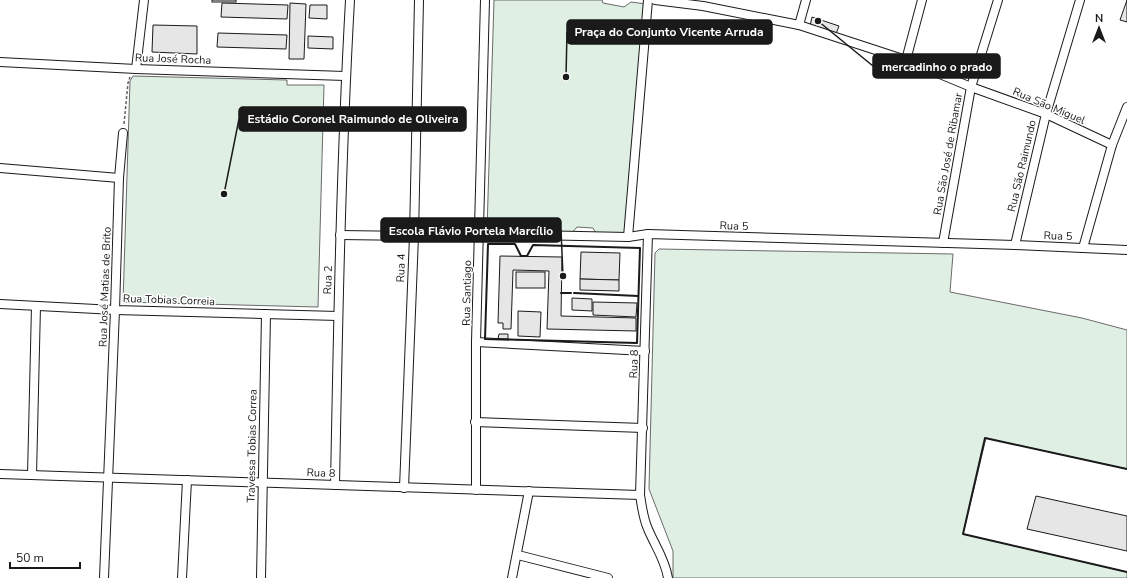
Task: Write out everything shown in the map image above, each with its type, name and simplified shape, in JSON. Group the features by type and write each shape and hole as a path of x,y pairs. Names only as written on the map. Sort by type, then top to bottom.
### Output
{"street":[{"path":"136,69 144,0"},
{"name":"Rua 2","path":"335,485 340,235 350,0"},
{"name":"Rua 4","path":"404,488 414,236 419,0"},
{"name":"Rua Santiago","path":"476,490 476,342 485,0"},
{"path":"628,238 648,0"},
{"name":"Rua São Miguel","path":"655,0 703,3 799,25 906,60 971,87 1046,114 1112,145"},
{"path":"799,25 806,0"},
{"path":"906,60 922,0"},
{"name":"Rua São José de Ribamar","path":"943,243 971,87 998,0"},
{"name":"Rua São Raimundo","path":"1015,245 1046,114 1080,0"},
{"name":"Rua José Rocha","path":"0,62 136,69 346,76"},
{"path":"1082,248 1112,145 1127,107"},
{"name":"Rua José Matias de Brito","path":"104,578 119,178 123,133"},
{"path":"0,168 119,178"},
{"name":"Rua 5","path":"340,235 414,236 479,234 628,238 648,234 1015,245 1127,250"},
{"name":"Rua 8","path":"648,234 640,495 642,514 661,553 668,578"},
{"name":"Rua Tobias Correia","path":"0,304 115,310 338,316"},
{"path":"32,475 36,306"},
{"name":"Travessa Tobias Correa","path":"261,578 266,314"},
{"path":"476,342 645,351"},
{"path":"475,422 643,428"},
{"name":"Rua 8","path":"0,474 640,495"},
{"path":"182,578 187,480"},
{"path":"512,578 518,555 529,491"},
{"path":"518,555 608,578"}],"path":[{"path":"123,133 128,83 131,75 136,69"}],"green space":[{"path":"494,0 602,0 603,3 624,7 631,2 646,4 625,233 623,236 597,235 593,228 577,227 571,234 556,234 553,227 529,226 524,233 489,232 487,230"},
{"path":"133,76 287,80 287,85 324,85 318,307 123,302 130,81"},
{"path":"659,249 953,254 950,292 1082,318 1127,330 1127,469 986,438 963,534 1127,572 1127,578 673,578 673,551 649,489 655,253"}],"building":[{"path":"212,0 236,0 236,2 212,2"},
{"path":"1127,0 1127,22 1120,20"},
{"path":"222,3 288,5 287,19 221,17"},
{"path":"290,3 306,4 304,59 289,59"},
{"path":"310,5 327,5 327,19 309,18"},
{"path":"812,17 839,26 836,34 810,26"},
{"path":"153,25 197,26 197,54 152,52"},
{"path":"218,33 287,35 286,49 217,47"},
{"path":"308,36 333,37 333,49 308,48"},
{"path":"581,252 620,253 619,280 580,279"},
{"path":"500,256 562,257 561,316 636,318 636,331 547,329 549,271 513,270 511,329 503,329 503,323 498,323"},
{"path":"516,272 545,272 545,288 516,288"},
{"path":"580,279 619,280 619,291 580,290"},
{"path":"572,298 592,299 592,311 572,310"},
{"path":"593,302 637,303 636,317 593,315"},
{"path":"518,311 541,312 540,337 518,336"},
{"path":"499,334 508,334 508,339 498,339"},
{"path":"1036,496 1127,516 1127,551 1027,529"}],"wall":[{"path":"488,244 515,244 521,256 527,256 533,245 640,248 637,343 485,339 488,244"},
{"path":"561,293 571,293"},
{"path":"574,293 638,296"},
{"path":"1127,469 985,438 963,534 1127,572"}],"place":[{"name":"mercadinho o prado","path":"818,21"},
{"name":"Praça do Conjunto Vicente Arruda","path":"566,77"},
{"name":"Estádio Coronel Raimundo de Oliveira","path":"224,194"},
{"name":"Escola Flávio Portela Marcílio","path":"563,276"}]}
